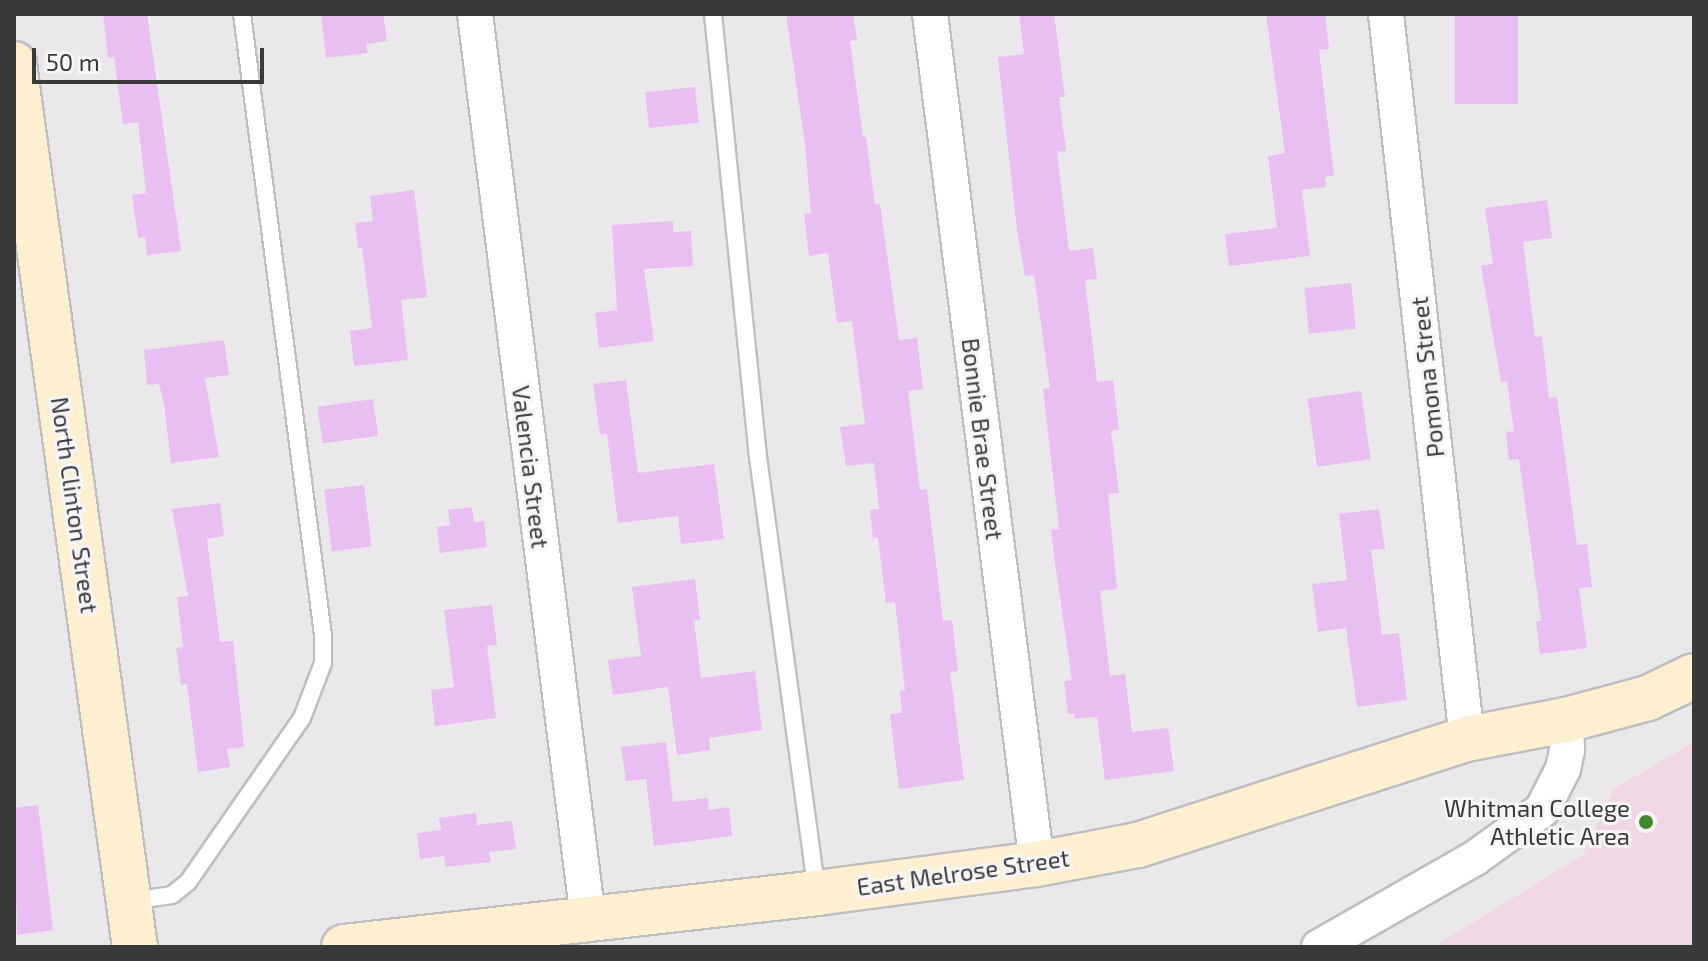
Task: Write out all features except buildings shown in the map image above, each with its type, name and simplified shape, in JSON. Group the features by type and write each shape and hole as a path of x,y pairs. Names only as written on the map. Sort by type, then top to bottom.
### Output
{"street":[{"name":"Valencia Street","path":"475,14 588,919"},
{"name":"Bonnie Brae Street","path":"930,14 1037,864"},
{"name":"Pomona Street","path":"1386,14 1467,739"},
{"name":"North Clinton Street","path":"14,64 135,947"},
{"name":"East Melrose Street","path":"344,947 817,893 1037,864 1138,845 1467,739 1566,720 1648,698 1694,676"},
{"path":"1319,947 1475,858 1542,810 1563,769 1567,750 1566,720"}],"lane":[{"path":"130,901 172,895 188,882 296,728 316,688 323,663 323,635 242,14"},
{"path":"713,14 758,457 817,893"}],"shaded area":[{"name":"Whitman College Athletic Area","path":"1694,742 1694,947 1433,947 1583,855 1614,789"}],"place":[{"name":"Whitman College Athletic Area","path":"1646,822"}]}
